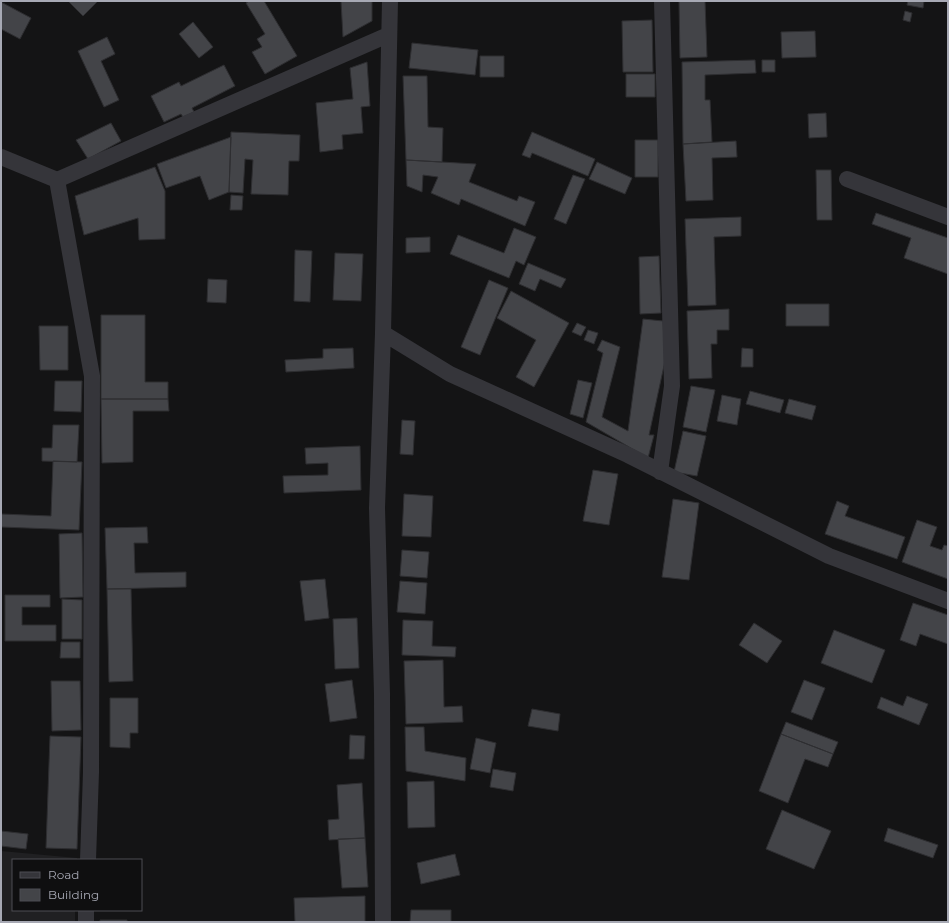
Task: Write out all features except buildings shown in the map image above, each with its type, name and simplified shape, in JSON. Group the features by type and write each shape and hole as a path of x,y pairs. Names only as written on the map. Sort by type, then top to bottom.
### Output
{"street":[{"path":"383,922 382,694 377,508 383,333 388,35 390,1"},
{"path":"660,472 672,386 662,1"},
{"path":"1,157 57,180 388,35"},
{"path":"846,179 948,217"},
{"path":"57,180 92,376 91,772 88,859"},
{"path":"383,333 450,374 628,455 829,556 948,601"},
{"path":"86,911 86,922"}],"shaded area":[{"path":"1,851 77,858 12,859 12,911 75,911 75,922 1,922"}]}
